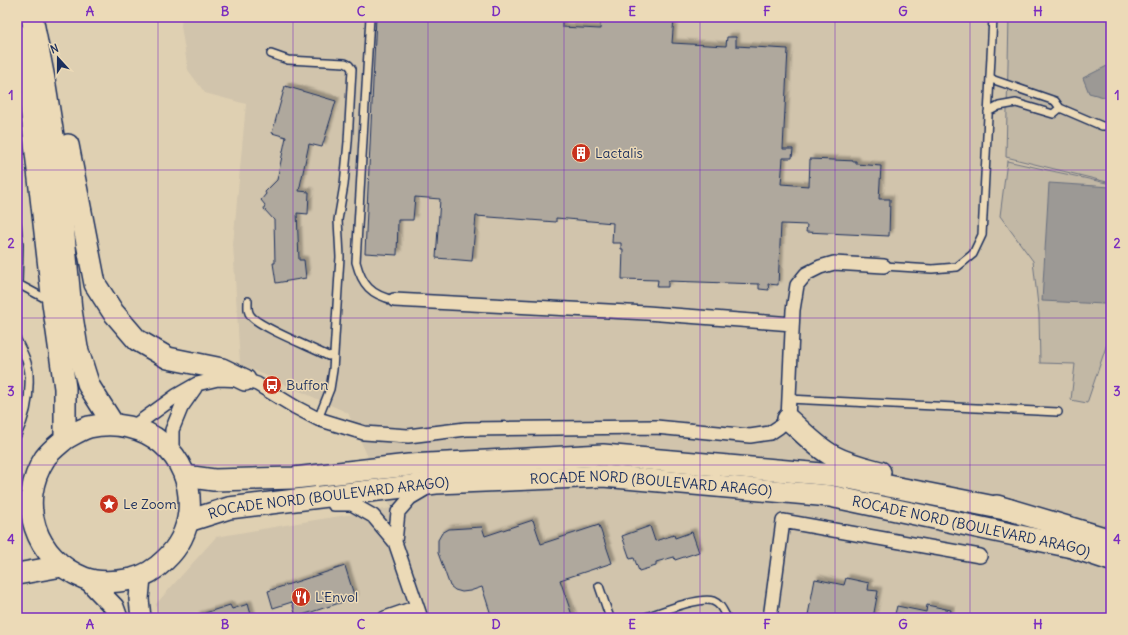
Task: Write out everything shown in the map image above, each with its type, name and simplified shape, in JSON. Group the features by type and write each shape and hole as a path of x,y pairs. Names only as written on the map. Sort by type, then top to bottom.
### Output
{"main road":[{"path":"32,17 44,79 57,162 71,310 77,348 90,386 123,426"},
{"path":"17,35 31,108 53,303 65,388 64,439"},
{"path":"44,79 57,98 66,136 95,284 113,312 137,340 168,358 222,369 245,380"},
{"path":"788,409 815,443 833,456 840,459 861,467 937,486 1010,510 1111,540"},
{"path":"123,426 154,437 172,453 185,476 190,498 188,521 181,539 171,555 157,567 141,577 115,583 88,580 74,574 62,566 46,550 36,530 31,508 34,482 46,458 64,439 88,428 123,426"},
{"path":"185,476 214,480 294,478 409,465 603,455 833,475 1010,510"},
{"name":"ROCADE NORD (BOULEVARD ARAGO)","path":"188,521 229,508 436,483 603,476 830,496 1072,547 1111,560"},
{"path":"17,525 31,508"},
{"path":"17,574 62,566"},
{"path":"141,577 139,599 141,618"},
{"path":"88,580 114,607 118,618"}],"street":[{"path":"123,426 197,384 218,379 245,380 268,390 293,406 318,419 364,432 408,436 466,429 656,427 750,436 770,433 779,427 788,409 792,324 797,285 806,274 820,267 834,264 884,266"},
{"path":"394,300 648,313 792,324"},
{"path":"172,453 172,430 180,408 197,384"},
{"path":"395,542 398,512 410,498 436,483"},
{"path":"274,502 352,504 373,516 395,542 419,612 385,618"},
{"path":"770,618 783,521 980,556"}],"lane":[{"path":"370,17 356,262 359,273 366,285 374,293 383,298 394,300"},
{"path":"884,266 932,269 957,267 973,254 982,235 993,17"},
{"path":"271,54 288,60 345,63 352,69 348,142 344,185 338,220 340,258 334,355 330,389 318,419"},
{"path":"990,77 994,80 1055,102 1060,108 1102,126 1111,126"},
{"path":"988,112 999,106 1016,103 1053,114 1060,108"},
{"path":"17,224 18,285 53,303"},
{"path":"248,301 249,314 265,326 328,356 334,355"},
{"path":"17,340 22,350 29,374 27,404 17,435"},
{"path":"788,409 1058,412"},
{"path":"599,586 610,618"},
{"path":"643,618 696,601 713,601 721,606 727,618"}],"shaded area":[{"path":"182,17 1111,17 1111,618 430,618 417,580 429,618 158,618 156,604 216,537 391,508 348,413 240,364 233,244 246,104 205,93 188,70 181,26"},
{"path":"1009,17 1111,17 1111,183 1006,157"},
{"path":"1111,64 1111,99 1089,93 1083,78"},
{"path":"1007,161 1111,184 1111,332 1087,403 1071,400 1075,364 1040,363 1039,314 1033,261 1000,216"},
{"path":"1049,183 1111,187 1111,288 1107,302 1104,304 1042,301"}],"building":[{"name":"Lactalis","path":"376,17 498,17 562,20 562,27 600,29 601,17 674,17 672,43 726,46 727,37 736,37 736,46 788,49 783,149 793,149 792,158 783,158 781,184 809,186 810,159 856,161 856,164 881,166 879,199 890,199 889,236 806,232 807,225 781,224 778,285 768,284 769,290 759,289 759,284 668,281 668,287 657,287 658,280 622,279 623,249 621,249 621,243 612,243 613,223 556,218 556,222 476,216 472,261 436,258 440,199 415,197 413,220 398,220 397,255 365,253"},
{"path":"285,86 336,101 322,147 309,144 299,191 309,192 308,214 297,213 299,260 304,260 306,278 276,283 273,263 275,263 274,220 264,209 265,205 261,200 266,194 265,192 277,180 286,137 272,133"},
{"path":"533,520 541,544 599,525 612,563 560,580 573,618 492,618 482,587 462,592 455,590 450,586 438,553 438,540 442,533 449,529 482,527 485,536"},
{"path":"650,526 655,541 674,535 675,538 692,532 699,552 675,560 674,557 656,562 656,566 639,571 634,558 630,559 622,536"},
{"name":"L'Envol","path":"345,566 355,598 296,617 292,602 273,608 268,591"},
{"path":"846,578 869,583 868,590 878,591 873,618 822,618 808,615 815,579 844,585"},
{"path":"248,604 252,618 197,618 196,616 230,605 232,609"},
{"path":"927,605 951,610 949,618 894,618 897,606 926,612"}],"place":[{"name":"Lactalis","path":"581,153"},
{"name":"Buffon","path":"272,385"},
{"name":"Le Zoom","path":"109,504"},
{"name":"L'Envol","path":"301,597"}]}
